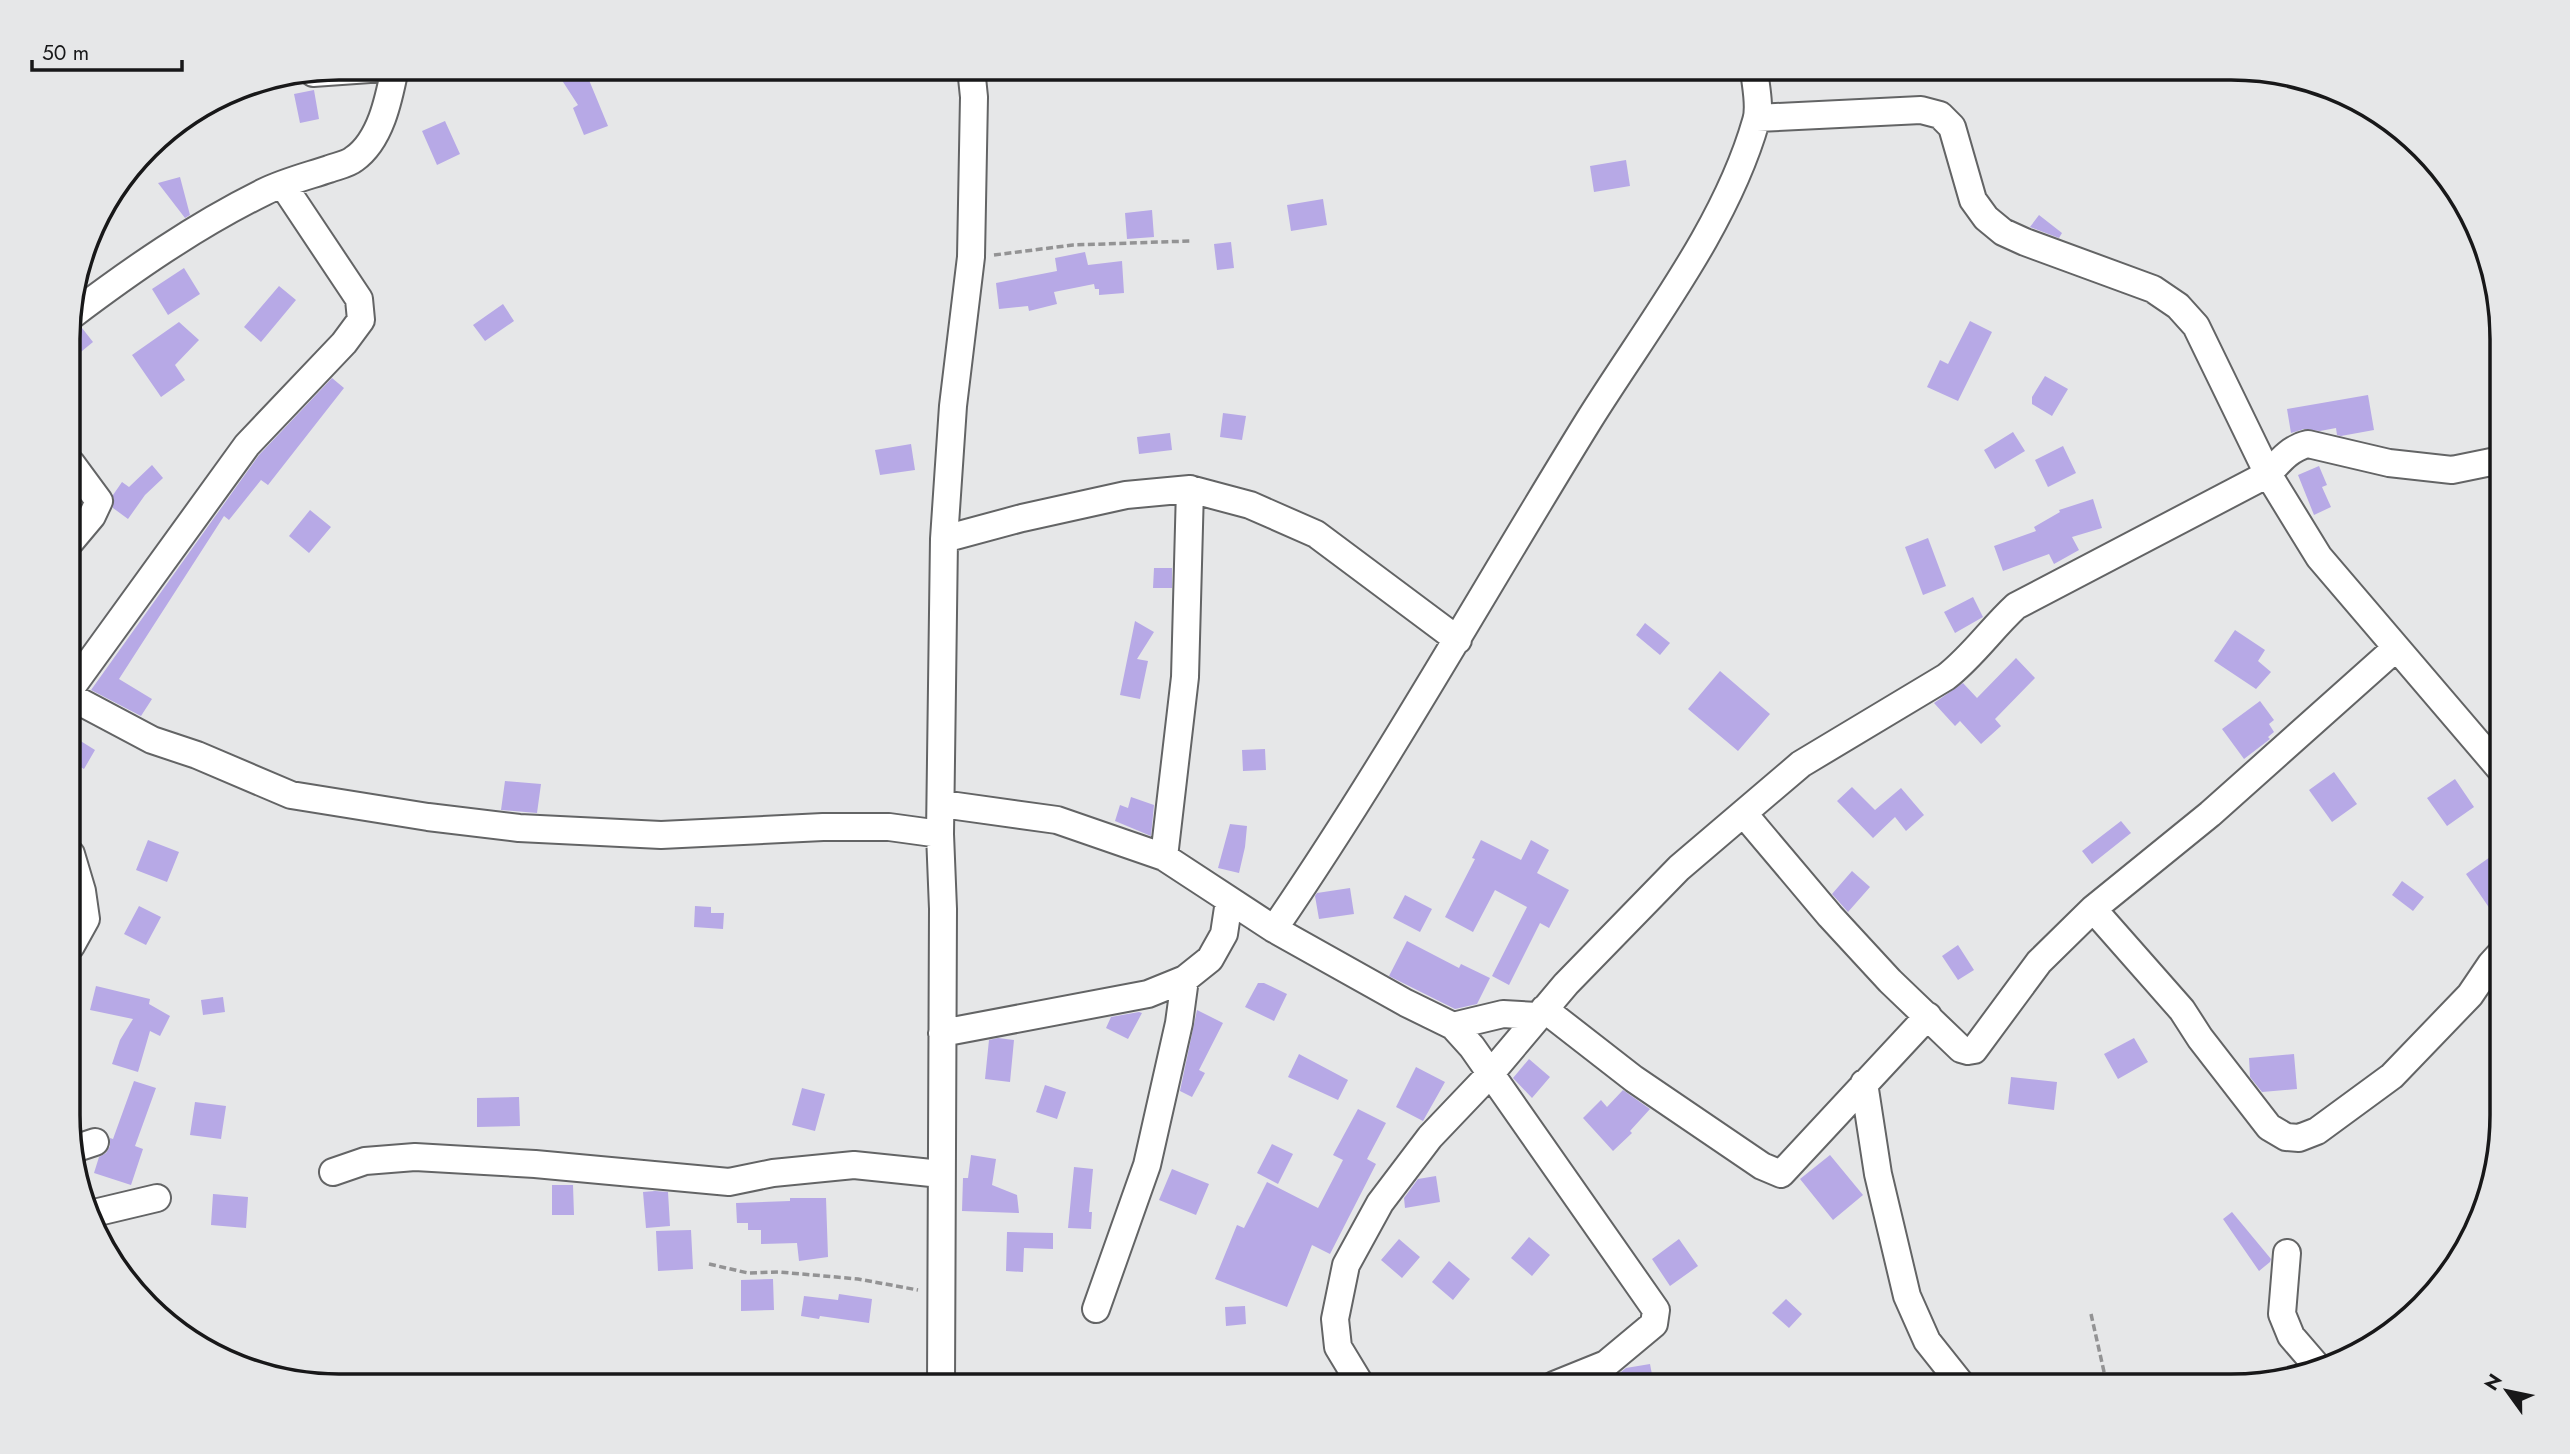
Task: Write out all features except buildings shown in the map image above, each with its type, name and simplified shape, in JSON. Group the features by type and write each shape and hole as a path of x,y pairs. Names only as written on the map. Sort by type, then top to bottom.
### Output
{"street":[{"path":"83,308 143,264 266,191 354,160 376,132 392,80"},
{"path":"941,1374 943,909 940,834 944,539 953,406 971,257 972,80"},
{"path":"1274,929 1335,841 1589,421 1706,237 1736,173 1757,118 1755,80"},
{"path":"1757,118 1921,110 1940,114 1952,127 1973,200 1986,218 2003,232 2153,289 2178,306 2196,326 2268,474 2319,557 2490,757"},
{"path":"80,676 247,445 344,343 361,320 359,299 283,185"},
{"path":"1355,1374 1338,1347 1335,1320 1346,1265 1380,1203 1430,1138 1491,1073 1541,1012 1679,868 1801,764 1946,677 1968,660 2000,620 2016,606 2268,474 2298,446 2308,444 2389,463 2452,470 2490,462"},
{"path":"80,475 99,501 92,516 80,530"},
{"path":"944,539 1126,495 1190,489 1250,505 1316,534 1458,640"},
{"path":"1164,857 1185,677 1190,489"},
{"path":"1744,814 1830,916 1890,981 1961,1049 1975,1050 2039,962 2093,909 2210,814 2396,648"},
{"path":"80,702 152,740 197,755 291,794 428,817 519,828 661,835 822,827 889,828 940,834"},
{"path":"942,804 1058,820 1164,857 1274,929 1452,1026 1491,1073 1656,1310 1654,1324 1606,1364 1581,1374"},
{"path":"80,884 80,903"},
{"path":"942,1033 1147,993 1185,979 1210,958 1224,933 1229,901"},
{"path":"2093,909 2182,1010 2200,1038 2269,1127 2286,1137 2299,1138 2318,1131 2392,1076 2470,995 2490,965"},
{"path":"1096,1309 1147,1165 1179,1023 1185,979"},
{"path":"1452,1026 1503,1014 1541,1012 1634,1079 1775,1174 1784,1172 1928,1016"},
{"path":"1864,1083 1878,1174 1907,1296 1927,1341 1953,1374"},
{"path":"333,1172 365,1161 415,1157 535,1164 729,1182 773,1173 854,1165 941,1174"},
{"path":"99,1212 157,1198"},
{"path":"2287,1253 2283,1314 2291,1336 2312,1361"}],"path":[{"path":"971,257 1073,245 1190,241"},
{"path":"709,1264 748,1273 779,1272 858,1279 940,1294"},
{"path":"2091,1314 2105,1374"}]}
